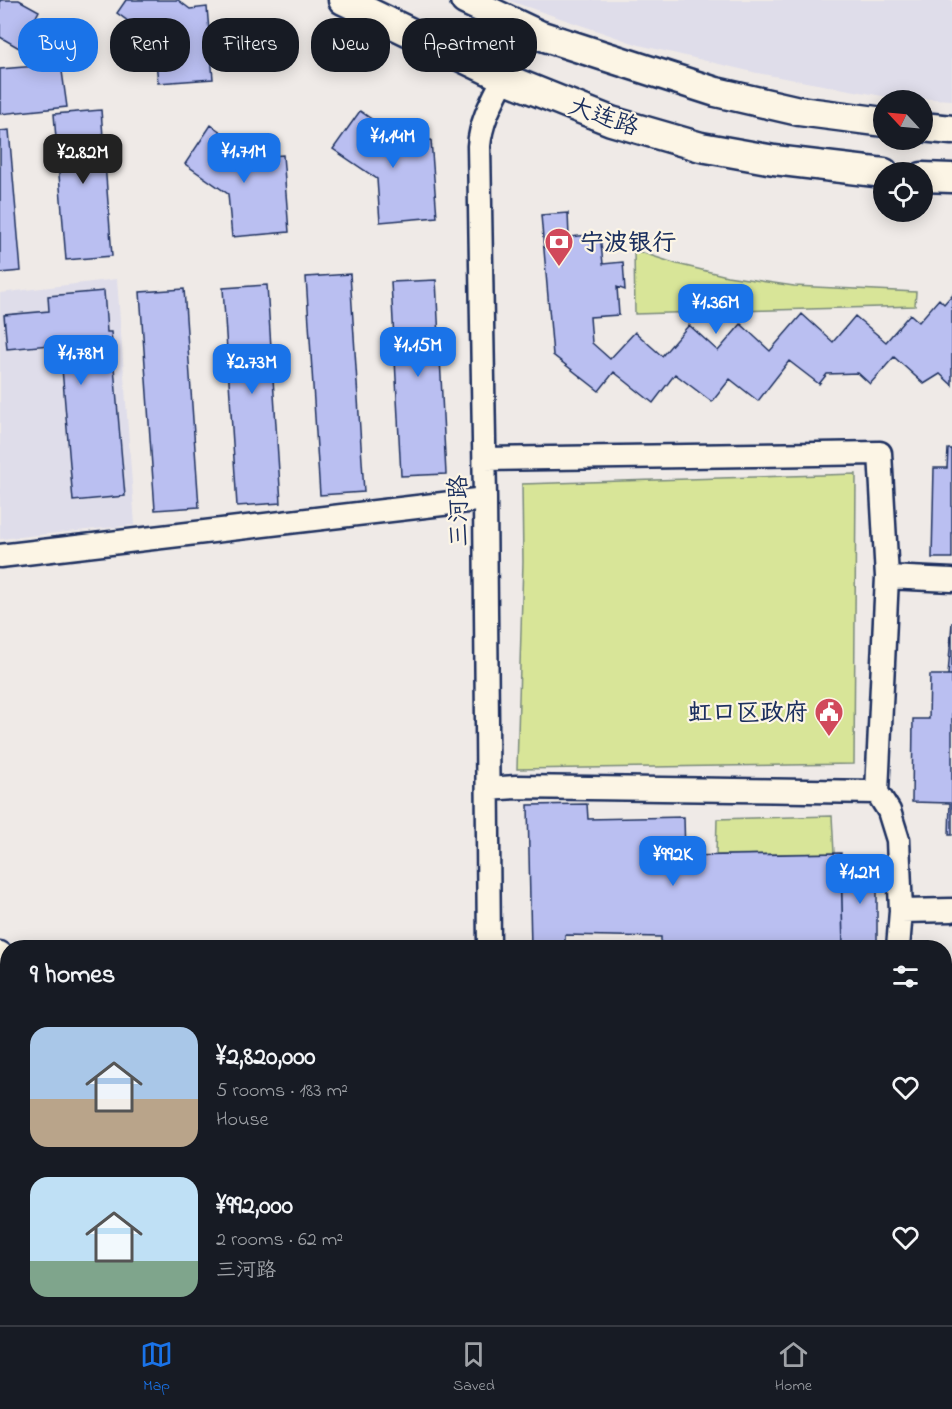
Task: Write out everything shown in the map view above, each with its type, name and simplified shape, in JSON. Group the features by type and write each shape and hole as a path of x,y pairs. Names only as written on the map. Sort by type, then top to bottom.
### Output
{"main road":[{"name":"大连路","path":"343,0 504,78 611,121 701,147 774,160 873,172"},
{"path":"465,0 538,35 716,92 799,111 873,121"},
{"path":"933,128 952,130"},
{"path":"933,177 952,178"}],"street":[{"name":"三河路","path":"489,940 485,459 479,146 480,131 486,113 504,78"},
{"path":"485,459 880,453 887,577 877,792 889,811 898,840 901,911 899,940"},
{"path":"0,556 485,499"},
{"path":"887,577 952,580"},
{"path":"488,789 516,787 877,792"},
{"path":"901,911 952,910"}],"shaded area":[{"path":"507,0 952,0 952,100 933,99 933,90 873,90 873,94 757,73 639,45"},
{"path":"117,279 135,525 0,539 0,293"}],"green space":[{"path":"634,250 677,264 727,276 794,286 916,292 915,306 635,314"},
{"path":"856,474 854,764 517,769 523,562 522,484"},
{"path":"832,816 834,853 716,855 717,819"}],"building":[{"path":"0,0 19,0 39,11 35,18 18,18 18,47 0,37"},
{"path":"126,0 178,0 190,9 207,7 208,18 202,18 202,72 212,72 213,79 158,83 157,72 190,72 190,18 124,18 117,13"},
{"path":"18,68 18,72 62,72 67,107 0,114 0,69"},
{"path":"101,110 112,256 66,260 54,114"},
{"path":"360,111 405,142 431,140 437,217 380,222 377,179 333,149"},
{"path":"211,125 257,157 283,155 289,232 232,237 228,194 185,164"},
{"path":"9,130 21,271 0,273 0,131"},
{"path":"568,213 569,237 600,234 603,264 623,262 625,290 617,287 619,315 590,317 592,343 610,359 635,332 662,356 689,325 718,351 741,324 770,351 802,314 833,342 855,316 886,342 910,314 919,322 939,299 944,304 952,295 952,385 940,374 924,384 894,357 870,384 858,373 827,374 819,384 789,361 758,401 730,379 712,402 675,374 653,403 614,372 599,391 553,355 541,215"},
{"path":"350,274 364,492 320,495 306,277"},
{"path":"436,280 446,474 401,476 391,282"},
{"path":"267,285 281,503 237,506 223,288"},
{"path":"184,289 199,507 155,510 140,292"},
{"path":"104,291 107,332 111,332 125,496 73,501 60,344 7,349 4,315 49,311 48,296"},
{"path":"948,449 952,449 952,558 932,558 934,468 947,468"},
{"path":"952,622 952,675 948,675"},
{"path":"930,675 952,675 952,835 949,835 950,803 912,802 913,719 929,719"},
{"path":"587,804 588,819 684,817 685,856 841,853 843,940 661,940 661,937 565,935 565,940 531,940 528,805"},
{"path":"877,861 877,940 843,940 841,863"}],"place":[{"name":"宁波银行","path":"559,268"},
{"name":"虹口区政府","path":"829,738"}]}
